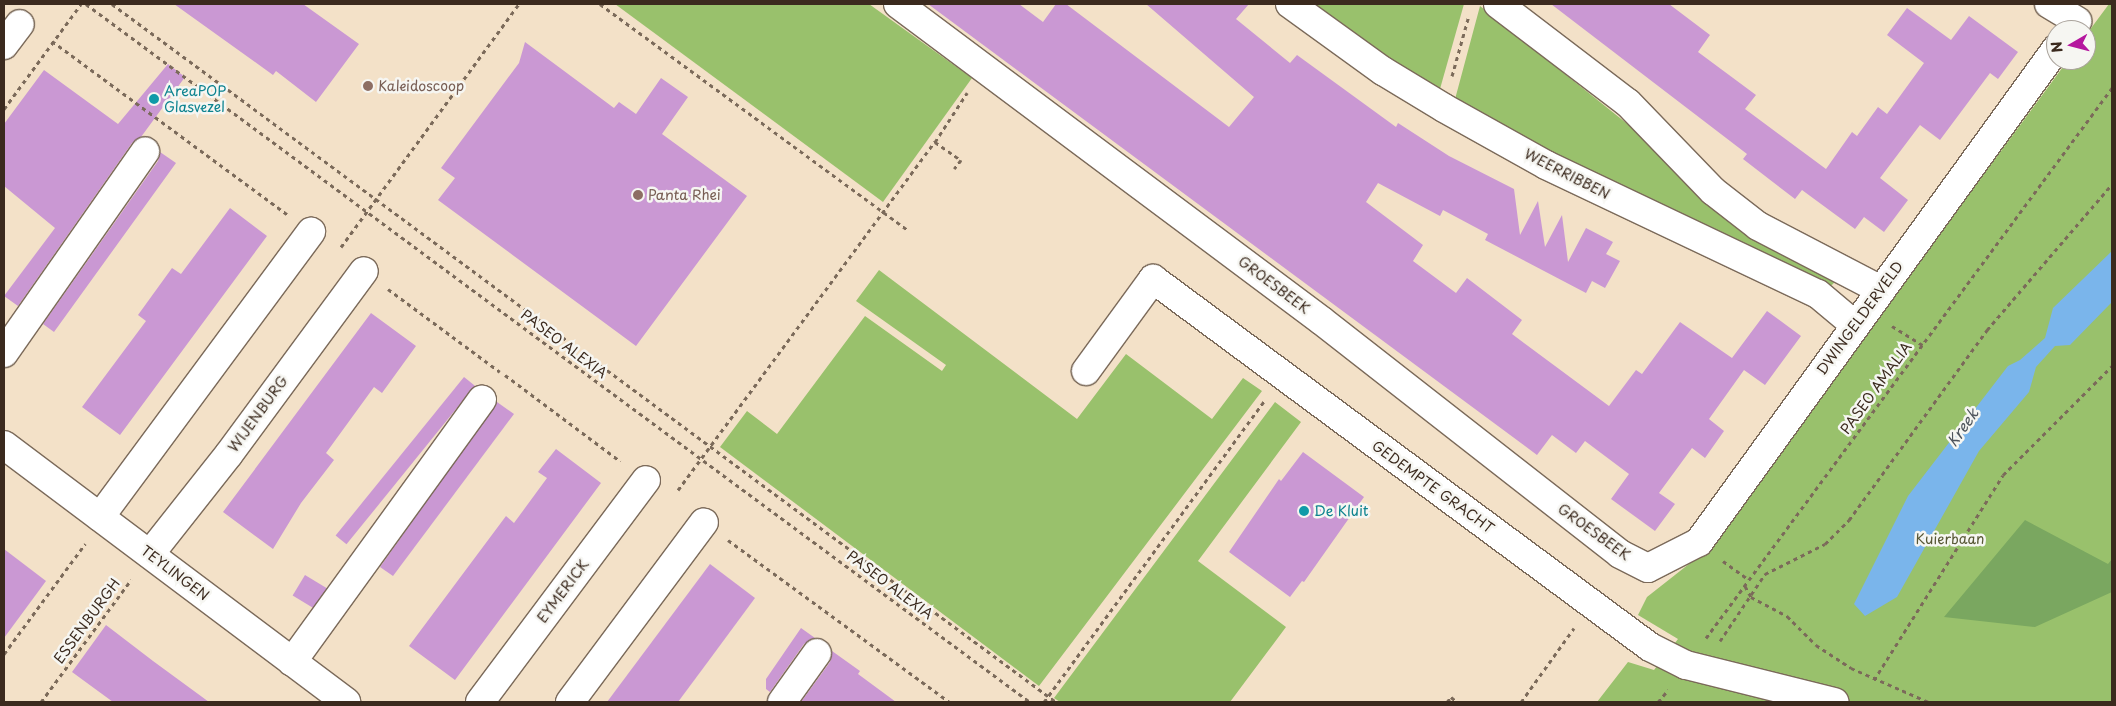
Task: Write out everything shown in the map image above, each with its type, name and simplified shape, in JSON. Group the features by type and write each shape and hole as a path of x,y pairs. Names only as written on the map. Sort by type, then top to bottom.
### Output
{"street":[{"name":"GROESBEEK","path":"898,4 1322,321 1620,554 1648,568"},
{"name":"WEERRIBBEN","path":"1290,4 1383,71 1444,108 1546,165 1818,294 1855,325"},
{"path":"1498,4 1628,103 1713,191 1758,226 1881,290"},
{"path":"2049,4 2079,18"},
{"path":"4,45 20,24"},
{"name":"DWINGELDERVELD","path":"1648,568 1699,542 2046,63"},
{"path":"4,353 145,152"},
{"path":"102,518 311,232"},
{"name":"WIJENBURG","path":"150,554 229,454 364,271"},
{"name":"GEDEMPTE GRACHT","path":"1086,371 1153,279 1650,646 1692,666 1834,702"},
{"path":"292,662 482,400"},
{"name":"TEYLINGEN","path":"4,445 346,702"},
{"name":"EYMERICK","path":"480,702 646,480"},
{"path":"570,702 704,522"},
{"path":"782,702 816,653"}],"path":[{"path":"4,109 52,40 80,4"},
{"name":"PASEO ALEXIA","path":"86,4 1030,702"},
{"path":"112,4 1056,702"},
{"path":"52,40 337,251 518,4"},
{"path":"600,4 908,230"},
{"path":"1444,108 1470,10"},
{"path":"364,271 671,498 881,210 935,142 984,68"},
{"name":"PASEO AMALIA","path":"1658,702 1692,666 1745,585 2112,88"},
{"path":"935,142 961,160 954,169"},
{"path":"1692,666 1750,598 1766,574 1825,544 1849,520 1987,330 2112,184"},
{"path":"1874,680 2003,475 2112,366"},
{"path":"1044,702 1282,376"},
{"path":"4,654 102,518"},
{"path":"704,522 949,702"},
{"name":"ESSENBURGH","path":"41,702 150,554"},
{"path":"1745,585 1750,598 1787,616 1816,645 1874,680 1929,702"},
{"path":"1521,702 1592,604"},
{"path":"1447,702 1451,697 1457,702"}],"green space":[{"path":"615,4 869,4 972,78 883,202"},
{"path":"1303,4 1464,4 1438,96"},
{"name":"Kuierbaan","path":"2109,4 2112,4 2112,702 1597,702 1628,662 1654,670 1678,639 1638,615 1647,597 1708,549 2061,70 2096,70 2096,22"},
{"path":"1480,6 1630,126 1634,124 1835,281 1833,284 1829,287 1757,259 1454,103"},
{"path":"879,270 1077,419 1126,354 1212,419 1243,378 1262,391 1039,686 720,447 747,411 777,434 865,316 942,371 946,365 856,301"},
{"path":"1275,402 1301,422 1198,561 1286,627 1230,702 1060,702 1054,698"},
{"path":"2025,520 2108,564 2112,559 2112,592 2035,627 1944,617"}],"water":[{"name":"Kreek","path":"2112,251 2112,302 2070,345 2055,346 2036,367 2029,392 1979,451 1897,597 1865,616 1854,604 1908,496 2008,366 2020,360 2045,338 2053,308"}],"building":[{"path":"174,4 303,4 359,44 316,102 276,71 273,75"},
{"path":"928,4 1019,4 1043,22 1056,4 1066,4 1229,127 1254,97 1146,4 1249,4 1236,19 1290,63 1297,55 1396,127 1398,123 1449,156 1514,189 1520,235 1538,201 1545,247 1562,215 1568,262 1586,228 1613,242 1606,254 1620,261 1605,288 1592,281 1586,293 1485,240 1488,234 1443,210 1440,216 1378,183 1366,202 1423,245 1413,261 1456,293 1467,278 1522,320 1512,334 1609,406 1636,370 1642,374 1680,322 1732,358 1767,311 1801,336 1765,385 1744,370 1709,419 1724,431 1705,458 1692,448 1659,493 1675,504 1655,531 1611,499 1629,474 1585,441 1576,453 1552,435 1537,455"},
{"path":"1551,4 1669,4 1710,35 1698,52 1756,95 1745,109 1826,169 1852,132 1857,136 1878,107 1887,114 1924,63 1887,35 1907,8 1951,40 1969,16 2018,52 1998,79 1990,73 1940,140 1920,125 1880,178 1908,200 1884,232 1864,217 1855,229 1802,190 1795,199 1743,159 1747,154"},
{"path":"525,42 614,108 619,102 636,114 661,78 688,97 662,134 747,196 636,346 438,200 455,178 441,168 519,63"},
{"path":"168,64 185,77 141,137 132,143 18,306 4,296 55,228 4,186 4,124 44,70 118,124"},
{"path":"160,152 176,163 54,332 43,324 158,161"},
{"path":"230,208 267,236 120,435 82,407 146,321 138,315 172,268 181,274"},
{"path":"371,313 416,346 382,393 374,387 326,453 334,460 301,503 273,549 223,512"},
{"path":"464,377 475,386 346,544 336,536"},
{"path":"497,402 514,414 393,576 380,567"},
{"path":"556,449 601,483 455,680 409,646 506,516 514,523 547,478 538,472"},
{"name":"De Kluit","path":"1303,452 1364,497 1304,582 1302,581 1290,597 1229,552 1279,479 1281,481"},
{"path":"4,549 46,581 4,638"},
{"path":"710,564 755,598 678,702 607,702"},
{"path":"305,575 327,588 315,609 293,596"},
{"path":"106,625 209,702 113,702 72,672"},
{"path":"801,628 815,638 804,644 770,692 766,689 766,679"},
{"path":"832,651 860,671 858,674 896,702 801,702 830,662"}],"place":[{"name":"Kaleidoscoop","path":"368,86"},
{"name":"AreaPOP Glasvezel","path":"154,99"},
{"name":"Panta Rhei","path":"638,195"},
{"name":"De Kluit","path":"1304,511"}]}
